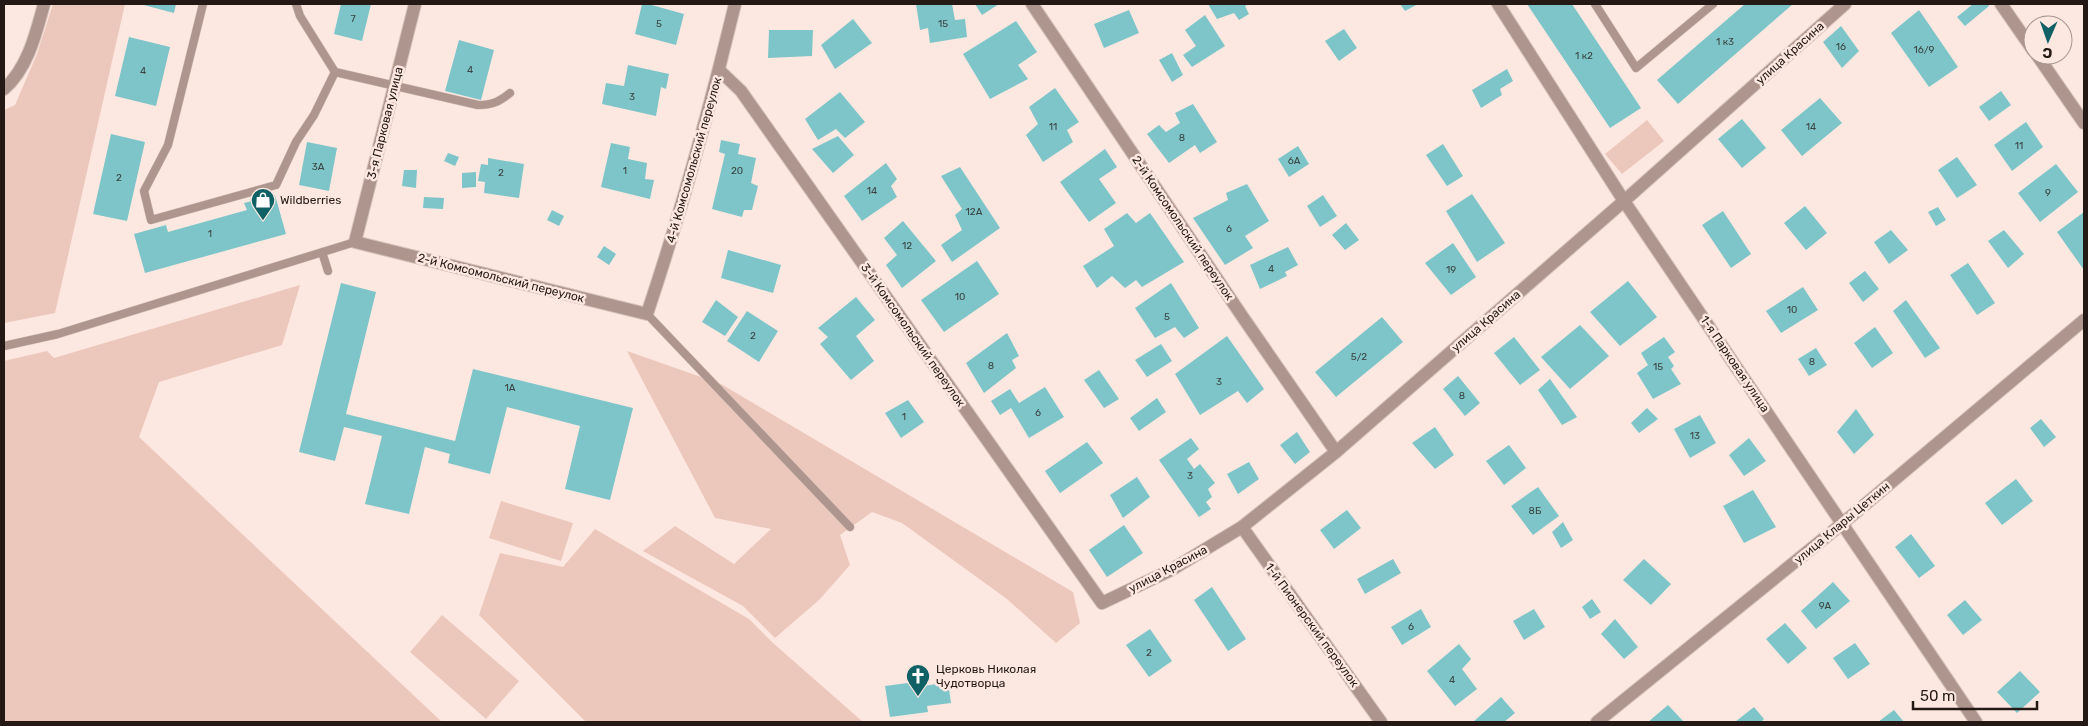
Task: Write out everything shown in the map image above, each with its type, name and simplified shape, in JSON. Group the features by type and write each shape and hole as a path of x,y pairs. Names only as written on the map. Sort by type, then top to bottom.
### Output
{"street":[{"path":"4,89 12,82 31,49 44,4"},
{"name":"3-я Парковая улица","path":"355,242 415,4"},
{"name":"4-й Комсомольский переулок","path":"647,314 671,241 719,70 735,4"},
{"name":"2-й Комсомольский переулок","path":"1032,4 1336,452"},
{"name":"1-я Парковая улица","path":"1498,4 1624,201 1976,722"},
{"name":"улица Красина","path":"1102,603 1171,570 1242,527 1336,452 1624,201 1845,4"},
{"path":"2001,4 2023,36"},
{"path":"2044,65 2084,123"},
{"name":"3-й Комсомольский переулок","path":"719,70 741,91 1102,603"},
{"name":"2-й Комсомольский переулок","path":"355,242 647,314"},
{"name":"улица Клары Цеткин","path":"1597,722 1843,523 2084,320"},
{"name":"1-й Пионерский переулок","path":"1242,527 1382,722"}],"lane":[{"path":"203,4 168,145 144,191 151,220 276,185 296,142 314,115 335,72"},
{"path":"296,4 300,16 335,72 478,105 490,105 501,101 510,93"},
{"path":"1595,4 1636,68 1713,4"},
{"path":"4,346 58,334 355,242"},
{"path":"322,252 328,271"},
{"path":"647,314 850,527"}],"shaded area":[{"path":"53,4 125,4 55,313 4,323 4,110 15,105 37,54"},
{"path":"1647,120 1664,141 1622,174 1605,154"},
{"path":"300,285 282,345 159,382 139,437 442,722 4,722 4,361 47,351 54,358"},
{"path":"627,351 721,384 1073,592 1080,623 1056,643 1007,599 902,523 872,512 840,535 850,565 819,600 775,638 743,606 643,551 675,526 734,564 771,529 715,518"},
{"path":"501,501 573,523 561,561 489,538"},
{"path":"595,529 749,619 773,643 863,722 586,722 479,615 500,553 563,567"},
{"path":"442,615 519,681 486,719 410,652"}],"building":[{"path":"140,4 176,4 174,13"},
{"path":"341,4 371,4 362,41 334,34"},
{"path":"642,4 684,14 676,45 635,34"},
{"path":"916,4 952,4 955,20 965,19 967,37 930,43 928,28 920,30"},
{"path":"975,4 999,4 982,15"},
{"path":"1208,4 1249,4 1245,6 1249,14 1239,20 1234,13 1217,19"},
{"path":"1400,4 1418,4 1405,11"},
{"path":"1527,4 1572,4 1641,108 1610,128"},
{"path":"1745,4 1793,4 1678,104 1657,80"},
{"path":"1973,4 1988,4 1989,6 1965,26 1957,17"},
{"path":"1129,10 1139,33 1104,48 1094,24"},
{"path":"1919,10 1958,67 1929,87 1891,33"},
{"path":"1205,15 1225,46 1192,67 1183,55 1196,46 1185,30"},
{"path":"853,19 872,43 835,69 821,45"},
{"path":"1016,21 1037,52 1018,65 1028,79 990,99 963,54"},
{"path":"1841,26 1859,51 1842,68 1823,42"},
{"path":"1344,29 1357,48 1339,61 1325,41"},
{"path":"769,30 813,30 812,56 768,58"},
{"path":"129,37 170,47 156,106 115,96"},
{"path":"459,40 494,50 481,100 445,91"},
{"path":"1172,53 1183,75 1172,82 1159,60"},
{"path":"628,65 669,74 666,89 661,87 656,116 602,104 606,83 624,86"},
{"path":"1507,69 1513,81 1500,89 1502,95 1481,108 1472,90"},
{"path":"1055,88 1079,122 1067,130 1073,142 1043,162 1026,135 1038,124 1029,107"},
{"path":"2001,91 2011,105 1989,121 1979,107"},
{"path":"840,92 865,122 845,138 836,129 818,140 805,119"},
{"path":"1820,98 1842,123 1802,156 1781,130"},
{"path":"1193,104 1217,142 1200,153 1195,145 1169,163 1147,134 1159,125 1166,132 1180,123 1175,113"},
{"path":"1742,119 1766,148 1742,168 1718,139"},
{"path":"2026,122 2043,147 2012,171 1994,145"},
{"path":"111,134 145,142 127,221 93,214"},
{"path":"838,136 854,155 833,173 812,149"},
{"path":"721,140 740,144 738,154 756,158 751,183 758,186 752,210 744,210 742,217 712,209 725,154 719,152"},
{"path":"307,142 337,148 329,191 299,185"},
{"path":"611,143 630,147 628,159 647,163 645,179 654,180 650,199 601,187"},
{"path":"1443,144 1463,176 1447,186 1426,155"},
{"path":"1298,146 1309,164 1289,177 1278,159"},
{"path":"1105,149 1117,167 1099,179 1116,203 1089,222 1060,182"},
{"path":"448,153 459,157 455,166 444,161"},
{"path":"1957,157 1977,185 1957,198 1938,170"},
{"path":"488,158 524,164 519,198 484,193 485,182 478,181 481,164 488,165"},
{"path":"886,163 897,179 891,186 897,197 862,221 844,196"},
{"path":"2056,164 2078,192 2040,222 2018,193"},
{"path":"960,167 1000,228 952,262 941,245 962,230 955,215 962,209 941,176"},
{"path":"404,170 417,170 416,188 402,186"},
{"path":"476,172 476,187 462,188 462,173"},
{"path":"1247,184 1269,221 1245,236 1253,248 1225,265 1193,218 1228,200 1226,193"},
{"path":"1472,194 1505,243 1477,262 1446,211"},
{"path":"275,195 286,234 145,273 134,234 166,225 168,232 247,210 244,203"},
{"path":"1323,195 1337,216 1320,227 1307,206"},
{"path":"424,197 444,198 443,209 423,208"},
{"path":"1805,206 1827,233 1806,250 1784,223"},
{"path":"1938,207 1946,220 1936,226 1928,212"},
{"path":"552,210 564,216 559,226 547,220"},
{"path":"1723,211 1751,254 1731,268 1702,225"},
{"path":"2084,212 2084,270 2057,232"},
{"path":"1127,213 1136,223 1150,213 1184,262 1142,287 1136,280 1125,288 1112,276 1097,288 1083,266 1114,246 1104,229"},
{"path":"903,221 936,261 902,288 886,265 897,255 884,238"},
{"path":"1346,223 1359,240 1345,250 1332,235"},
{"path":"1891,230 1908,250 1889,264 1874,242"},
{"path":"2004,230 2024,254 2008,268 1988,241"},
{"path":"1453,243 1476,277 1451,295 1425,263"},
{"path":"604,246 616,254 609,265 597,257"},
{"path":"1288,247 1298,265 1285,272 1287,276 1260,289 1250,265"},
{"path":"728,250 781,265 773,293 721,278"},
{"path":"977,261 999,294 944,332 921,300"},
{"path":"1968,263 1995,303 1977,315 1950,275"},
{"path":"1865,271 1879,289 1863,302 1849,283"},
{"path":"1628,281 1657,317 1620,346 1590,312"},
{"path":"341,283 376,292 346,414 455,441 473,369 633,408 610,500 565,489 580,426 507,407 490,474 448,463 450,454 425,447 409,514 365,504 382,436 344,427 335,461 299,452"},
{"path":"1171,283 1199,328 1184,338 1175,327 1155,338 1135,308"},
{"path":"1803,287 1818,310 1781,333 1766,311"},
{"path":"856,297 875,320 856,336 874,361 851,380 820,344 828,337 818,328"},
{"path":"716,300 738,317 725,336 702,322"},
{"path":"1906,300 1940,348 1925,358 1893,311"},
{"path":"747,311 778,331 759,362 727,341"},
{"path":"1382,317 1403,342 1336,397 1315,372"},
{"path":"1580,325 1609,356 1570,389 1541,357"},
{"path":"1875,327 1893,353 1872,368 1854,343"},
{"path":"1007,333 1019,356 1012,360 1016,368 984,393 966,363"},
{"path":"1227,336 1264,389 1247,403 1238,391 1200,415 1175,374"},
{"path":"1514,337 1540,370 1520,385 1494,353"},
{"path":"1664,337 1675,352 1668,357 1674,366 1671,369 1681,384 1653,399 1637,373 1648,365 1641,353"},
{"path":"1161,344 1172,361 1147,377 1135,360"},
{"path":"1816,348 1827,365 1809,376 1798,359"},
{"path":"1099,370 1119,399 1104,408 1084,380"},
{"path":"1458,376 1480,403 1465,416 1443,389"},
{"path":"1550,379 1577,417 1562,425 1538,390"},
{"path":"1045,387 1064,417 1029,438 1011,408 1000,415 991,401 1010,389 1019,403"},
{"path":"1157,398 1166,412 1139,431 1130,418"},
{"path":"908,400 924,422 901,438 885,413"},
{"path":"1647,408 1658,419 1639,433 1631,423"},
{"path":"1856,409 1874,435 1854,454 1837,432"},
{"path":"1700,415 1716,443 1690,458 1674,429"},
{"path":"2041,419 2056,437 2044,447 2030,428"},
{"path":"1435,427 1454,455 1435,469 1412,443"},
{"path":"1297,432 1310,452 1295,464 1280,445"},
{"path":"1191,438 1199,449 1187,459 1194,469 1200,464 1215,483 1208,489 1212,497 1206,502 1211,509 1199,517 1159,460"},
{"path":"1749,438 1766,461 1744,476 1729,455"},
{"path":"1087,442 1103,463 1060,493 1045,471"},
{"path":"1509,445 1526,468 1504,485 1486,461"},
{"path":"1249,462 1259,479 1238,494 1227,474"},
{"path":"1137,477 1150,497 1123,518 1110,495"},
{"path":"2016,479 2033,501 2002,525 1985,503"},
{"path":"1538,487 1559,516 1533,535 1511,506"},
{"path":"1753,490 1776,527 1744,543 1723,506"},
{"path":"1347,510 1361,528 1334,549 1320,530"},
{"path":"1563,522 1573,540 1561,548 1552,532"},
{"path":"1124,525 1143,553 1107,577 1089,550"},
{"path":"1911,534 1935,566 1919,578 1895,547"},
{"path":"1393,559 1401,573 1365,594 1357,579"},
{"path":"1644,559 1671,584 1651,605 1623,580"},
{"path":"1833,582 1850,601 1816,629 1801,611"},
{"path":"1212,587 1246,639 1228,651 1194,600"},
{"path":"1592,599 1601,612 1590,619 1582,607"},
{"path":"1965,600 1982,620 1963,635 1947,615"},
{"path":"1421,609 1431,627 1402,645 1391,627"},
{"path":"1534,609 1545,627 1524,640 1513,621"},
{"path":"1615,619 1638,647 1624,659 1601,634"},
{"path":"1785,623 1807,648 1788,664 1766,639"},
{"path":"1150,629 1172,661 1149,677 1126,645"},
{"path":"1855,643 1870,664 1848,679 1833,658"},
{"path":"1459,644 1471,659 1462,669 1477,689 1455,706 1427,671"},
{"path":"2020,671 2040,692 2017,713 1997,692"},
{"name":"Церковь Николая Чудотворца","path":"923,681 924,686 948,682 951,703 927,706 928,712 890,717 885,686"},
{"path":"1501,697 1515,713 1504,722 1473,722"},
{"path":"1668,705 1684,722 1648,722"},
{"path":"1754,707 1764,719 1761,722 1735,722"},
{"path":"1894,710 1904,722 1878,722"}],"place":[{"name":"Wildberries","path":"263,221"},
{"name":"Церковь Николая Чудотворца","path":"918,697"}]}
